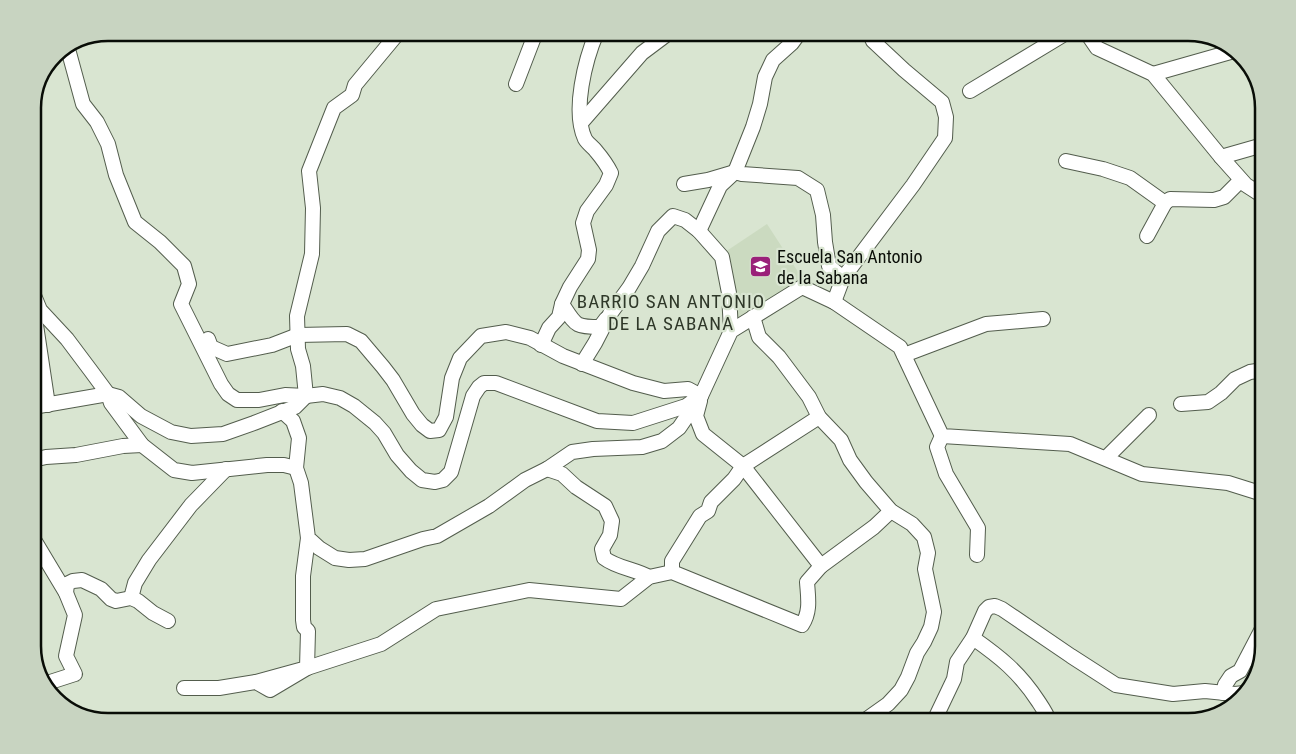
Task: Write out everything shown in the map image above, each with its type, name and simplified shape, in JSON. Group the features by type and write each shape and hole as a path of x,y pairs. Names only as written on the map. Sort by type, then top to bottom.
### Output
{"street":[{"path":"41,406 108,394 119,397 142,416 171,432 191,436 223,434 295,407 306,396 304,366 298,349 297,316 312,254 313,208 310,171 334,108 352,95 355,84 391,41"},
{"path":"516,84 533,41"},
{"path":"541,345 549,328 559,317 562,304 570,287 588,259 589,250 584,223 587,211 606,185 611,173 595,149 586,141 581,123 582,74 593,41"},
{"path":"581,123 642,53 658,41"},
{"path":"699,231 720,186 735,172 753,127 765,77 773,60 793,41"},
{"path":"834,302 842,278 913,185 944,138 946,118 942,102 873,41"},
{"path":"970,91 1053,41"},
{"path":"1092,41 1097,48 1153,74 1221,157 1246,185 1255,191"},
{"path":"1153,74 1226,53"},
{"path":"69,54 83,104 97,122 108,144 116,175 135,222 160,242 184,266 189,284 181,304 221,384 228,394 237,400 259,400 285,395 306,396 323,394 340,398 354,406 375,423 384,433 397,455 411,471 422,480 435,482 443,480 451,472 473,396 484,383 496,383 598,421 633,423 686,406 701,396"},
{"path":"1221,157 1255,147"},
{"path":"1066,161 1103,169 1130,178 1165,203"},
{"path":"684,184 708,180 735,172 798,178 817,190 823,215 829,266 842,278"},
{"path":"1147,236 1165,203 1170,199 1214,200 1224,197 1242,180"},
{"path":"308,538 335,558 349,560 365,559 437,536 460,524 572,452 642,447 662,441 679,428 701,396 731,331 729,293 722,257 699,231 685,220 673,216 658,232 629,288 600,327 583,327 574,323 562,304"},
{"path":"731,331 802,287 834,302 900,348 942,436 938,447 946,474 978,528 977,555"},
{"path":"41,311 67,339 108,394 111,403 142,445 174,470 192,473 276,465 296,468"},
{"path":"582,364 610,314"},
{"path":"753,317 759,336 779,357 809,397 818,418 841,440 850,460 866,482 891,511 912,524 924,536 928,552 925,569 934,612 931,627 901,690 888,704 876,713"},
{"path":"904,356 986,324 1043,319"},
{"path":"208,339 212,347 227,354 272,345 298,335 347,334 361,341 393,380 412,414 430,431 439,430 446,417 452,378 460,358 481,336 506,332 530,338 563,356 633,382 664,391 688,389 701,396"},
{"path":"41,358 48,405"},
{"path":"1181,404 1208,402 1236,379 1255,371"},
{"path":"701,396 696,416 703,434 743,466 821,566"},
{"path":"282,411 293,421 299,438 296,468 301,483 308,538 303,576 303,620 304,627 308,630 307,668"},
{"path":"1106,458 1149,415"},
{"path":"672,572 672,561 700,516 708,512 711,502 734,479 743,466 818,418"},
{"path":"942,436 1070,444 1142,474 1228,483 1255,491"},
{"path":"41,458 142,445"},
{"path":"130,598 135,583 149,560 191,505 226,469"},
{"path":"547,469 562,474 581,491 605,506 612,522 610,535 602,549 604,558 610,563 649,577"},
{"path":"184,688 219,688 256,682 270,690 307,668 381,644 436,609 528,590 621,599 649,577 672,572 802,625 806,619 809,604 807,582 821,566 874,527 891,511"},
{"path":"41,551 66,593 75,615 66,656 75,674 52,681"},
{"path":"66,593 67,584 82,580 101,589 111,600 116,601 130,598 168,621"},
{"path":"938,713 954,679 957,662 972,638 985,611 989,607 995,606 1116,686 1173,694 1204,691 1235,693"},
{"path":"972,638 996,654 1024,680 1045,713"},
{"path":"1223,693 1225,685 1231,676 1240,671 1255,644"}],"shaded area":[{"name":"Escuela San Antonio de la Sabana","path":"767,224 804,281 735,321 725,252"}],"place":[{"name":"Escuela San Antonio de la Sabana","path":"761,267"}],"district":[{"name":"BARRIO SAN ANTONIO DE LA SABANA","path":"671,312"}]}
